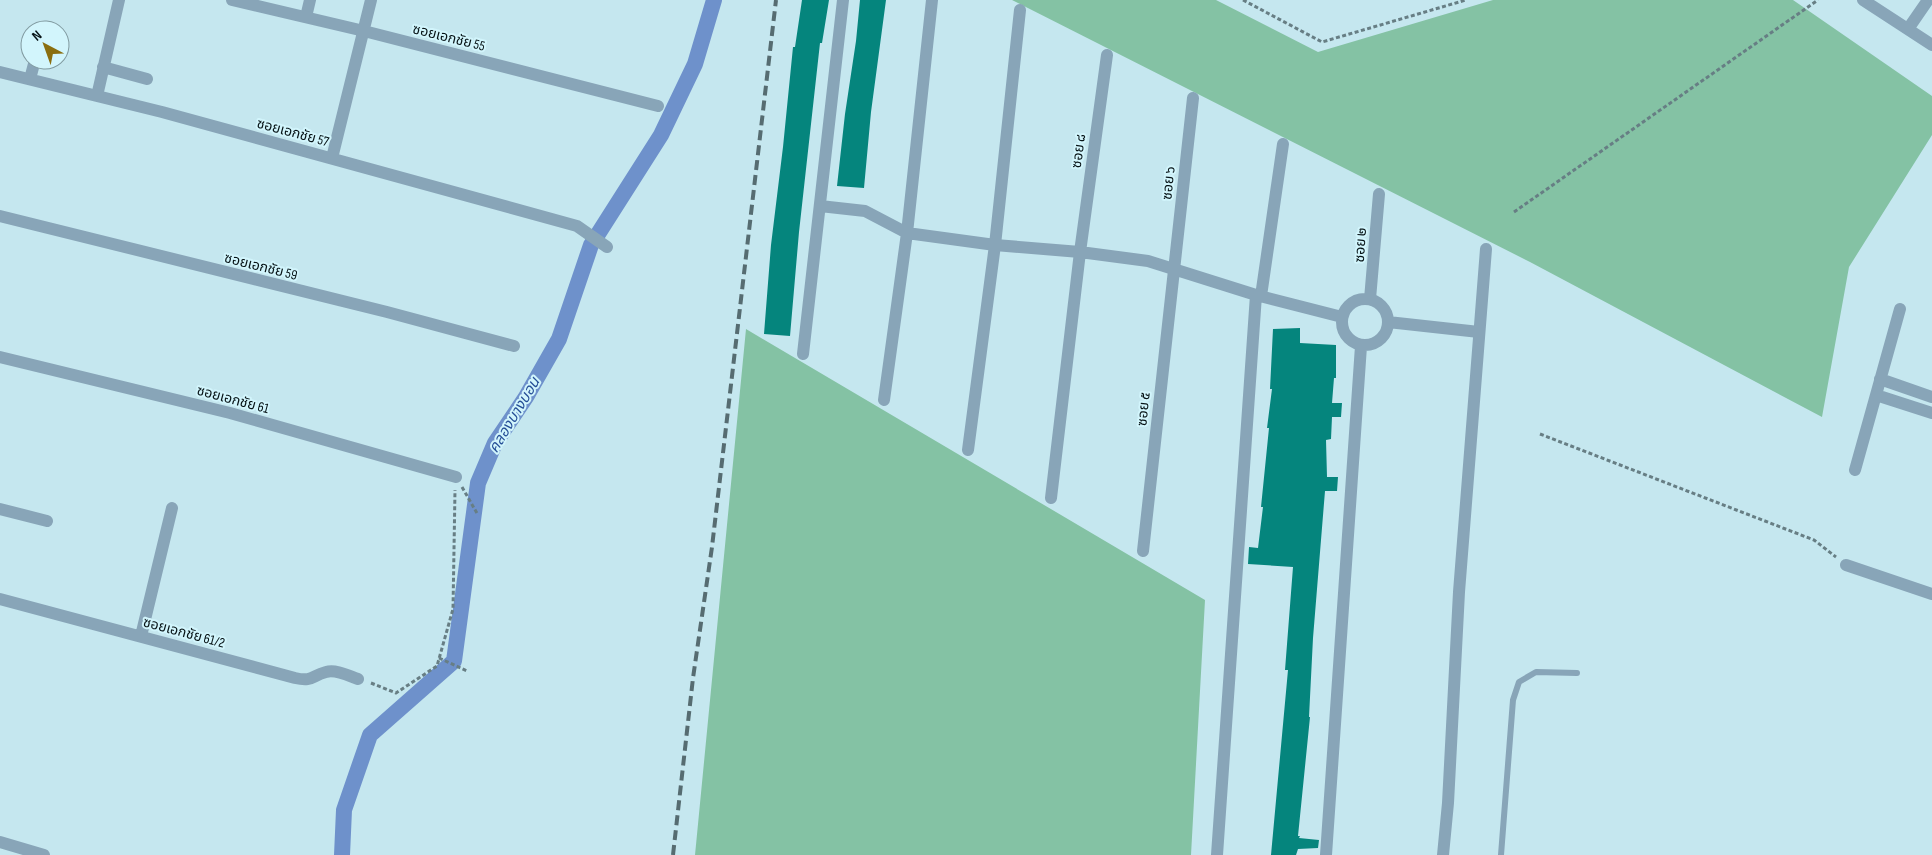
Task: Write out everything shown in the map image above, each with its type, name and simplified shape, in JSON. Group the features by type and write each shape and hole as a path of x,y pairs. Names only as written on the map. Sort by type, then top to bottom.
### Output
{"street":[{"path":"97,96 119,0"},
{"name":"ซอยเอกชัย 55","path":"232,0 364,31 658,106"},
{"path":"306,17 310,0"},
{"path":"332,158 371,0"},
{"path":"803,354 843,0"},
{"path":"884,400 907,234 932,0"},
{"path":"1863,0 1908,28 1930,39"},
{"path":"1908,28 1928,0"},
{"path":"968,450 995,246 1020,10"},
{"name":"ซอย ๘","path":"1052,498 1080,252 1107,55"},
{"path":"103,67 147,79"},
{"path":"30,79 32,70"},
{"name":"ซอยเอกชัย 57","path":"0,72 332,158 577,226 608,247"},
{"name":"ซอย ๖","path":"1174,270 1192,98"},
{"path":"1217,855 1258,295 1282,144"},
{"name":"ซอย ๒","path":"1370,300 1379,194"},
{"path":"820,206 865,211 907,234 995,246 1080,252 1148,261 1258,295 1342,316"},
{"name":"ซอยเอกชัย 59","path":"0,216 387,312 514,346"},
{"path":"1443,855 1448,803 1459,592 1486,249"},
{"name":"ซอย ๕","path":"1143,551 1174,270"},
{"path":"1370,300 1384,308 1388,322 1386,332 1374,343 1361,346 1350,341 1345,336 1342,328 1342,316 1348,306 1355,301 1370,300"},
{"path":"1855,470 1900,309"},
{"path":"1388,322 1479,332"},
{"path":"1326,855 1361,346"},
{"name":"ซอยเอกชัย 61","path":"0,357 230,413 456,477"},
{"path":"1880,379 1932,397"},
{"path":"1876,395 1932,413"},
{"path":"141,636 172,508"},
{"path":"0,509 47,521"},
{"path":"1846,565 1932,594"},
{"name":"ซอยเอกชัย 61/2","path":"0,599 304,680 312,679 326,672 336,671 358,679"},
{"path":"0,842 44,855"}],"lane":[{"path":"1501,855 1513,700 1519,682 1536,672 1578,673"}],"path":[{"path":"1242,0 1322,42 1466,0"},
{"path":"1514,212 1818,0"},
{"path":"1540,434 1814,540 1846,565"},
{"path":"456,477 478,515"},
{"path":"358,679 396,693 437,666 454,610 456,477"},
{"path":"439,658 467,671"}],"green space":[{"path":"1012,0 1216,0 1318,52 1493,0 1793,0 1932,96 1932,135 1849,267 1822,417 1530,262"},
{"path":"746,329 1205,600 1191,855 695,855"}],"building":[{"path":"802,0 829,0 822,43 820,43 799,232 790,336 764,334 771,245 793,47 795,47"},
{"path":"860,0 886,0 871,112 864,188 837,186"},
{"path":"1300,328 1300,343 1336,345 1336,378 1334,378 1332,403 1342,403 1341,417 1332,417 1331,439 1326,440 1327,477 1338,477 1337,491 1325,491 1313,638 1310,717 1298,836 1300,836 1299,838 1319,840 1318,848 1298,849 1296,855 1271,855 1288,670 1285,670 1293,567 1248,564 1249,547 1258,548 1263,507 1261,507 1269,428 1267,428 1272,389 1270,389 1273,329"}],"waterway":[{"name":"คลองบางบอน","path":"342,855 344,810 370,735 454,661 478,483 495,443 526,397 559,339 591,245 661,135 695,64 714,0"}],"railway":[{"path":"673,855 693,678 712,547 776,0"}]}
